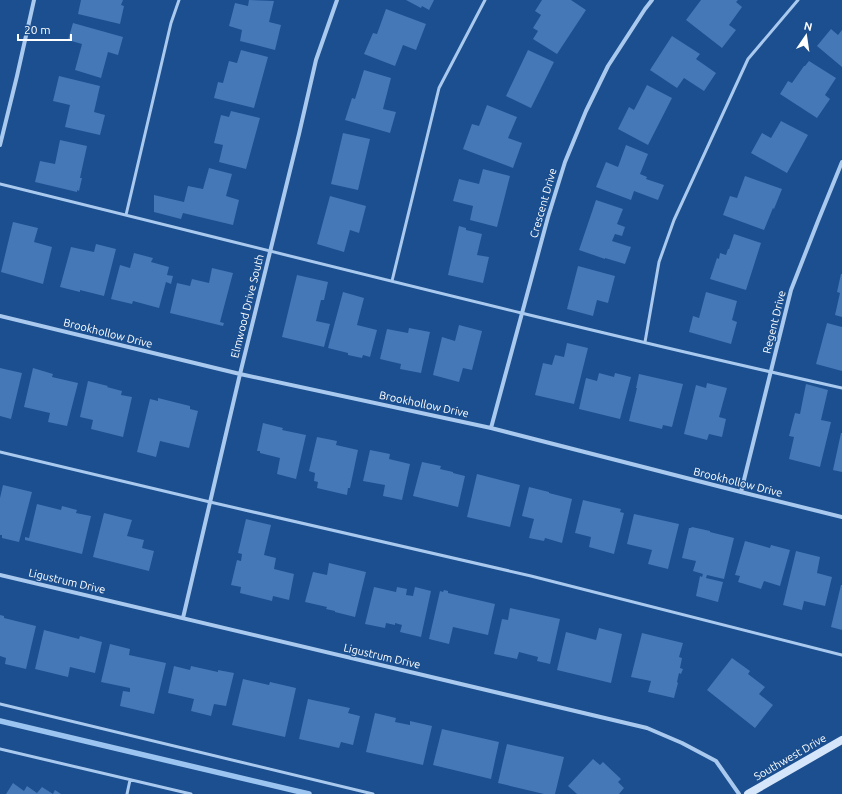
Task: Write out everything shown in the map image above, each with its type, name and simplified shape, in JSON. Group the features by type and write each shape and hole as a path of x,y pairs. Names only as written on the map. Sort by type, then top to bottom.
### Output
{"main road":[{"name":"Southwest Drive","path":"748,794 842,740"}],"street":[{"path":"0,145 34,0"},
{"name":"Elmwood Drive South","path":"183,618 316,60 337,0"},
{"name":"Crescent Drive","path":"491,428 548,217 565,162 586,111 608,66 644,9 652,0"},
{"name":"Regent Drive","path":"741,492 791,290 842,162"},
{"name":"Brookhollow Drive","path":"0,316 240,374 491,428 842,517"},
{"name":"Ligustrum Drive","path":"0,575 647,728 682,743 716,761 739,794"}],"lane":[{"path":"126,215 171,23 179,0"},
{"path":"392,281 439,88 485,0"},
{"path":"645,342 659,262 674,220 748,60 798,0"},
{"path":"0,184 522,313 842,388"},
{"path":"0,452 531,576 842,655"},
{"path":"0,704 373,794"},
{"path":"0,750 191,794"},
{"path":"127,794 130,780"}],"building":[{"path":"81,0 123,0 121,5 124,6 120,24 78,14"},
{"path":"249,0 274,1 269,22 281,25 275,50 240,41 242,30 229,26 235,3 248,6"},
{"path":"406,0 434,0 429,10 422,6 421,8"},
{"path":"542,0 571,0 586,10 557,54 533,39 538,31 533,28 541,15 535,11"},
{"path":"701,0 738,0 736,2 742,7 729,25 736,30 722,48 686,20"},
{"path":"386,9 426,24 416,50 403,45 395,66 364,54 373,33 377,34"},
{"path":"73,23 123,37 118,55 108,52 101,78 75,70 82,44 68,40"},
{"path":"831,29 838,35 842,30 842,67 817,46"},
{"path":"672,36 700,54 696,59 716,73 704,91 684,78 677,88 650,70"},
{"path":"241,50 268,57 254,108 214,98 218,82 223,83 229,61 237,63"},
{"path":"528,50 554,62 531,108 506,96"},
{"path":"809,61 836,78 825,95 830,99 817,118 780,94 788,81 792,83"},
{"path":"364,70 391,78 383,109 396,112 390,133 345,120 352,98 355,99"},
{"path":"59,76 100,86 94,112 105,115 100,135 65,127 70,105 53,101"},
{"path":"647,85 672,98 648,145 618,129 629,107 634,110"},
{"path":"487,105 517,117 508,138 522,143 513,168 463,149 472,124 479,126"},
{"path":"231,111 260,118 246,169 219,162 223,145 214,143 221,115 229,117"},
{"path":"781,121 808,135 787,173 751,153 762,133 771,138"},
{"path":"343,133 370,139 358,190 331,184"},
{"path":"60,140 87,146 80,178 82,178 79,191 77,190 77,192 35,182 40,161 55,164"},
{"path":"626,145 648,154 640,174 647,177 646,179 664,185 658,200 634,191 631,200 596,187 606,162 618,167"},
{"path":"209,168 232,174 226,196 239,200 233,225 183,213 181,219 154,212 154,195 184,202 188,186 203,189"},
{"path":"483,169 510,176 497,227 470,220 473,206 453,201 459,179 479,184"},
{"path":"745,176 782,189 764,230 723,215 730,196 737,198"},
{"path":"330,196 366,206 359,233 350,230 344,252 317,244"},
{"path":"596,200 623,209 617,224 625,227 622,236 615,234 612,241 631,247 625,264 579,250"},
{"path":"13,222 38,228 34,242 52,247 43,284 1,272"},
{"path":"459,226 466,228 466,230 482,234 477,255 489,257 483,283 448,275"},
{"path":"734,234 761,243 746,290 710,279 717,258 719,259 720,253 726,255"},
{"path":"96,244 116,249 104,296 60,287 71,247 94,252"},
{"path":"134,253 153,258 151,262 169,267 167,275 173,276 171,284 166,282 159,308 133,301 132,304 111,299 120,265 130,268"},
{"path":"578,266 615,276 608,303 597,300 593,316 567,309"},
{"path":"212,268 233,273 220,322 224,323 223,326 170,313 177,283 190,286 192,279 209,283"},
{"path":"841,274 842,317 835,315 840,293 837,292"},
{"path":"297,275 328,282 324,300 321,300 316,321 330,324 324,347 282,337"},
{"path":"343,292 364,298 357,325 377,330 370,357 363,355 362,358 348,355 348,353 328,348"},
{"path":"706,292 737,301 732,320 737,322 731,344 689,332 693,316 699,318"},
{"path":"827,323 842,327 842,371 816,364"},
{"path":"459,325 482,331 472,370 463,368 459,382 433,375 442,337 455,341"},
{"path":"409,328 430,332 421,373 400,369 401,364 380,359 387,329 408,333"},
{"path":"567,343 588,348 574,404 535,395 543,363 552,365 555,355 564,357"},
{"path":"0,368 22,373 11,419 0,416"},
{"path":"33,368 53,374 52,377 78,383 67,426 48,422 50,413 24,407"},
{"path":"599,373 614,377 615,373 631,377 620,419 579,409 586,378 597,381"},
{"path":"639,374 683,384 672,427 663,425 662,429 629,421"},
{"path":"88,381 122,391 121,395 132,397 123,437 91,429 93,420 80,417"},
{"path":"707,383 727,388 719,417 726,419 722,437 709,434 707,440 684,434 696,385 706,388"},
{"path":"806,384 828,390 821,420 831,422 820,467 789,459 794,437 789,436 795,413 800,414"},
{"path":"158,398 190,406 190,409 198,411 189,448 160,441 156,457 137,452 150,399 158,401"},
{"path":"263,423 283,428 282,430 306,435 296,479 277,474 280,458 257,451"},
{"path":"842,433 842,472 833,470"},
{"path":"317,437 337,441 336,445 358,450 350,488 348,488 347,495 317,488 318,482 314,481 315,473 309,471"},
{"path":"370,450 390,454 389,459 410,464 402,500 383,496 385,485 363,481"},
{"path":"422,462 441,466 440,469 465,476 458,507 413,496"},
{"path":"477,474 520,485 510,527 467,517"},
{"path":"3,485 32,492 19,542 2,538 2,535 0,535 0,498"},
{"path":"529,487 572,499 562,543 545,538 544,541 529,538 534,519 522,516"},
{"path":"583,500 621,509 620,512 624,513 614,554 589,547 591,537 575,533"},
{"path":"37,504 61,510 62,506 77,510 76,513 91,516 82,554 25,540 25,537 29,538"},
{"path":"104,513 132,520 127,536 144,540 142,548 154,551 149,571 93,557"},
{"path":"634,514 679,524 668,569 648,564 652,550 627,544"},
{"path":"246,519 271,525 264,555 276,558 274,569 294,574 289,600 273,596 272,601 240,593 241,587 231,585 237,560 241,561 242,554 238,553"},
{"path":"692,527 734,538 724,579 707,575 706,578 723,582 718,602 696,596 700,576 702,577 703,574 693,571 696,561 682,558 689,528"},
{"path":"745,541 770,548 771,545 790,550 780,586 764,581 761,589 738,582 740,576 735,575"},
{"path":"796,551 820,557 817,573 832,577 825,606 804,601 802,610 783,605"},
{"path":"329,563 366,572 355,617 326,609 327,607 305,602 313,572 327,575"},
{"path":"842,585 842,630 831,627"},
{"path":"374,587 396,592 397,587 407,589 406,595 413,596 415,587 431,591 421,637 400,632 402,625 395,623 395,625 386,623 385,628 365,624"},
{"path":"444,590 448,591 448,593 495,604 488,635 453,627 449,644 429,639 440,591 443,592"},
{"path":"510,608 560,619 550,664 537,661 538,657 519,652 517,659 494,654 502,619 508,620"},
{"path":"0,615 4,616 4,618 36,626 26,669 5,664 6,658 0,656"},
{"path":"599,628 622,634 611,683 557,670 566,632 596,640"},
{"path":"44,630 79,639 80,636 102,642 95,673 70,667 68,677 35,669"},
{"path":"642,633 683,643 679,657 682,658 680,668 683,669 681,674 679,673 674,698 648,692 651,681 631,677"},
{"path":"110,644 130,649 129,655 166,663 154,714 120,706 123,691 130,692 130,688 101,682"},
{"path":"732,658 750,671 748,674 765,687 759,694 773,705 755,728 707,690"},
{"path":"174,666 190,670 191,666 218,672 218,670 234,673 226,706 214,704 211,716 191,711 194,699 168,693"},
{"path":"243,679 269,685 270,682 296,688 285,737 232,725"},
{"path":"308,699 350,708 348,713 360,716 353,745 341,742 339,748 299,739"},
{"path":"375,713 396,718 395,722 410,725 410,721 432,726 423,765 366,752"},
{"path":"442,729 499,742 491,779 433,765"},
{"path":"507,744 564,757 555,794 544,794 498,783"},
{"path":"593,759 600,765 603,762 621,779 618,782 624,788 619,794 577,794 568,786"},
{"path":"13,783 24,791 27,786 37,793 42,787 53,794 6,794"},
{"path":"55,790 61,794 53,794"}],"waterway":[{"path":"0,721 309,794"}]}
